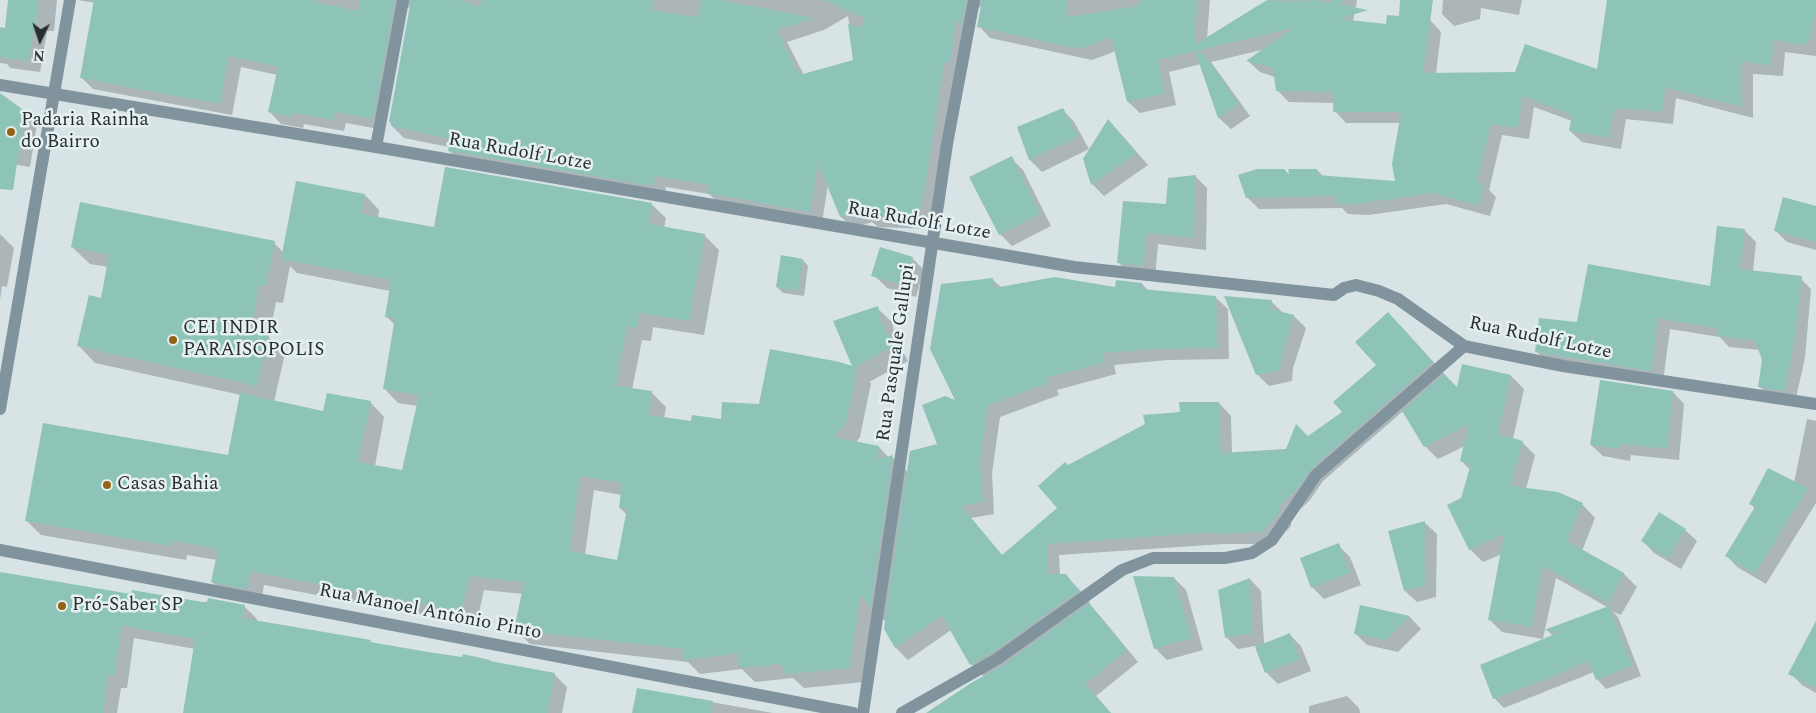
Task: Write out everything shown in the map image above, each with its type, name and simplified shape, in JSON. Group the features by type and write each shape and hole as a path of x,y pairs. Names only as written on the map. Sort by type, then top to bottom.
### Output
{"street":[{"path":"0,409 70,0"},
{"path":"376,147 403,0"},
{"name":"Rua Pasquale Gallupi","path":"863,713 931,243 974,0"},
{"name":"Rua Rudolf Lotze","path":"0,85 376,147 1074,267 1334,295 1344,288 1356,284 1398,299 1464,346 1563,366 1816,404"},
{"path":"902,713 997,659 1122,570 1153,558 1225,558 1252,553 1272,540 1316,475 1464,346"},
{"name":"Rua Manoel Antônio Pinto","path":"0,550 853,713"}],"building":[{"path":"8,0 39,0 29,61 0,57 0,27 5,28"},
{"path":"94,0 315,0 314,2 358,11 360,0 395,0 373,119 335,112 333,120 293,113 292,117 268,112 278,67 229,56 220,104 80,78"},
{"path":"411,0 459,0 479,6 482,0 654,0 652,10 697,17 701,0 719,0 814,18 777,30 799,75 853,60 848,24 862,27 865,18 824,0 966,0 961,23 956,22 950,63 944,62 928,171 918,218 865,216 861,210 840,217 818,163 810,212 707,193 709,185 655,176 654,186 448,151 450,139 391,126 391,122 389,122"},
{"path":"982,0 1068,0 1066,17 1140,6 1139,0 1198,0 1196,44 1267,0 1290,2 1316,0 1330,3 1333,0 1343,0 1342,5 1368,10 1339,19 1386,24 1387,15 1399,16 1400,0 1433,0 1423,73 1515,72 1525,44 1597,69 1607,0 1816,0 1816,13 1810,38 1805,45 1774,40 1771,65 1742,62 1742,107 1665,87 1662,112 1615,108 1609,138 1569,131 1572,115 1522,96 1518,128 1491,124 1477,182 1485,184 1479,206 1433,193 1356,204 1335,203 1335,196 1246,198 1238,175 1257,169 1284,169 1289,175 1288,169 1317,169 1317,175 1395,181 1392,164 1401,112 1333,112 1334,92 1276,91 1273,68 1246,61 1293,28 1158,60 1165,93 1127,102 1111,37 1080,49 977,27"},
{"path":"1202,51 1239,104 1218,118 1196,54"},
{"name":"Padaria Rainha do Bairro","path":"0,93 25,111 13,190 0,189"},
{"path":"1063,108 1078,137 1029,160 1017,127"},
{"path":"1108,119 1137,153 1091,185 1083,159"},
{"path":"1012,156 1040,214 999,235 969,177"},
{"path":"445,167 652,203 649,224 705,234 689,321 639,313 637,328 627,326 616,386 652,391 649,415 691,421 692,415 721,419 722,402 759,404 770,349 852,366 833,321 878,306 881,322 894,346 855,367 857,368 846,423 834,437 879,446 877,460 893,455 870,608 861,594 849,668 788,674 780,664 739,668 738,653 684,660 683,649 514,630 524,582 470,576 461,612 250,571 247,589 211,582 218,549 173,541 172,546 25,521 43,423 228,455 240,393 323,411 327,393 371,401 358,462 402,470 419,395 383,389 395,318 385,317 391,280 281,259 296,181 365,194 362,214 434,227","holes":["580,476 622,483 619,508 627,509 617,560 570,551"]},
{"path":"1196,175 1194,238 1146,233 1144,266 1117,263 1123,201 1166,204 1168,178"},
{"path":"1783,197 1816,206 1816,242 1774,231"},
{"path":"80,202 275,241 266,286 259,285 251,331 268,335 257,386 77,346 89,295 101,298 109,255 71,247"},
{"path":"1717,226 1745,229 1740,269 1802,276 1794,344 1784,391 1758,387 1762,360 1755,340 1717,336 1717,328 1658,318 1652,371 1535,352 1539,318 1577,322 1588,264 1710,286"},
{"path":"880,247 913,257 904,285 871,276"},
{"path":"781,255 803,259 798,291 776,287"},
{"path":"1055,277 1115,287 1116,280 1142,283 1142,289 1216,296 1218,348 1155,349 1102,353 1105,362 1046,378 1048,383 988,405 980,460 983,502 961,506 1002,555 1057,508 1038,486 1065,462 1068,465 1145,424 1143,415 1180,412 1179,402 1219,402 1221,453 1286,449 1296,424 1308,436 1342,412 1333,402 1376,365 1355,342 1388,312 1433,362 1311,469 1298,488 1279,506 1279,513 1263,532 1212,534 1212,532 1048,544 1048,574 1066,574 1079,591 993,652 970,665 942,616 895,648 884,629 910,451 937,444 922,405 945,396 955,400 930,349 941,284 993,278 994,288"},
{"path":"1224,296 1272,300 1271,309 1294,315 1282,356 1280,370 1256,375"},
{"path":"1462,364 1511,375 1498,434 1523,441 1511,486 1558,492 1583,503 1567,541 1624,573 1608,603 1543,566 1531,627 1488,620 1504,534 1469,550 1447,505 1461,498 1471,464 1460,461 1469,424 1424,447 1402,411 1444,374 1457,387"},
{"path":"1600,380 1673,391 1667,449 1620,444 1619,449 1590,445"},
{"path":"1768,468 1808,488 1755,574 1725,556 1755,507 1749,504"},
{"path":"1659,512 1686,529 1668,558 1641,541"},
{"path":"1425,521 1425,586 1404,591 1388,531"},
{"path":"1339,543 1350,573 1311,588 1300,558"},
{"path":"0,572 131,594 132,590 202,602 207,602 208,598 245,605 242,618 371,640 370,642 428,652 462,657 463,654 555,673 547,713 183,713 195,639 122,626 114,676 108,675 103,713 0,713"},
{"path":"1133,576 1174,577 1192,638 1154,649"},
{"path":"1250,578 1252,633 1225,638 1218,590"},
{"path":"1089,603 1127,650 1085,684 1111,713 926,713 971,683 1002,666"},
{"path":"1360,605 1410,616 1386,640 1354,634"},
{"path":"1609,606 1632,666 1596,680 1588,661 1493,699 1480,665 1560,632 1544,630"},
{"path":"1816,621 1816,688 1788,674"},
{"path":"1290,633 1300,659 1265,673 1255,647"},
{"path":"637,688 713,701 712,713 632,713"}],"place":[{"name":"Padaria Rainha do Bairro","path":"11,132"},
{"name":"CEI INDIR PARAISOPOLIS","path":"173,340"},
{"name":"Casas Bahia","path":"107,485"},
{"name":"Pró-Saber SP","path":"62,606"}]}
